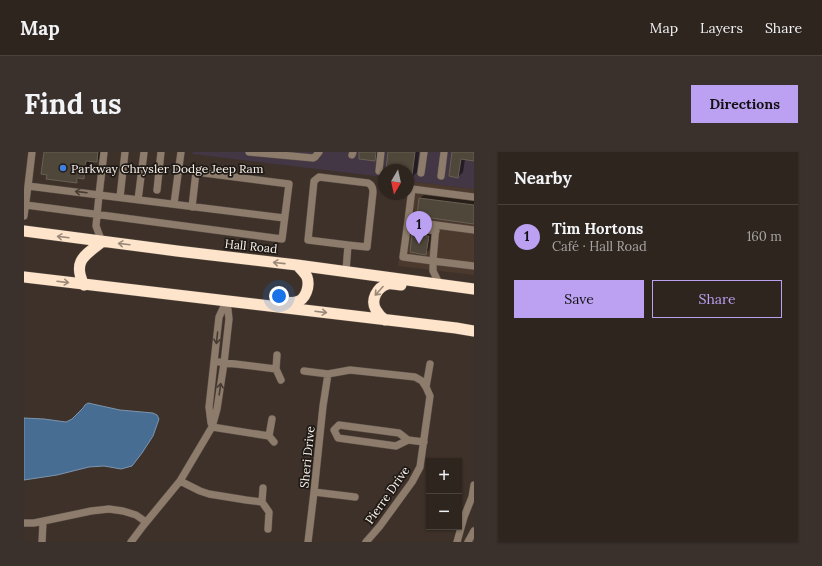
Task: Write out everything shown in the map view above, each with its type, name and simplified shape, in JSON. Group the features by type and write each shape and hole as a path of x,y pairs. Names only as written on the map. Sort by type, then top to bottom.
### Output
{"highway":[{"name":"Hall Road","path":"24,231 472,288"},
{"path":"84,285 79,272 80,265 84,256 102,242"},
{"path":"227,301 297,302 303,298 307,292 308,286 307,277 297,265"},
{"path":"24,277 474,331"},
{"path":"385,320 379,315 374,306 376,294 385,285 390,284 456,293 472,288"}],"street":[{"path":"24,216 32,152"},
{"path":"102,242 96,226 104,152"},
{"path":"120,197 125,152"},
{"path":"138,200 144,152"},
{"path":"157,190 161,152"},
{"path":"174,204 181,152"},
{"path":"249,152 284,154 313,158 319,152"},
{"path":"380,164 381,152"},
{"path":"421,173 424,152"},
{"path":"442,176 444,152"},
{"path":"26,205 282,239 289,184 196,172 192,206"},
{"path":"319,177 368,183 373,187 374,192 367,247 348,245 308,240 314,181 319,177"},
{"path":"28,186 284,218"},
{"path":"474,197 412,189 404,257 474,266"},
{"path":"408,224 436,228 474,230"},
{"path":"436,228 433,261 434,271 439,283"},
{"path":"346,271 348,245"},
{"path":"212,427 209,408 219,318 227,301"},
{"path":"132,542 180,480 212,427 217,409 224,363 229,319 227,301"},
{"path":"277,355 276,369 281,380"},
{"path":"215,361 276,369"},
{"name":"Pierre Drive","path":"366,542 380,526 412,482 420,467 430,396 426,387 430,364"},
{"path":"304,371 328,374 350,370 415,377 422,381 426,387"},
{"name":"Sheri Drive","path":"308,542 328,374"},
{"path":"212,427 272,439 272,419"},
{"path":"408,440 396,446 338,438 334,430 339,425 399,433 408,440 424,442"},
{"path":"180,480 200,491 209,494 262,502"},
{"path":"474,485 472,497 462,524 474,527"},
{"path":"263,488 262,502 269,512 268,529"},
{"path":"314,492 356,497"},
{"path":"24,523 43,522 91,511 109,509 136,515 146,522"},
{"path":"42,542 43,522"},
{"path":"457,542 460,530"},
{"path":"468,542 474,531"}],"shaded area":[{"path":"193,152 474,152 474,189 414,182 414,164 378,164 378,176 192,154"},
{"path":"414,182 474,189 474,275 398,266 406,200 414,200"}],"water":[{"path":"88,403 120,410 153,413 157,415 159,419 153,436 132,466 121,469 104,466 89,467 57,475 24,480 24,418 66,422 72,419"}],"building":[{"name":"Parkway Chrysler Dodge Jeep Ram","path":"44,152 98,152 97,162 86,161 84,179 77,178 77,183 46,179 47,175 41,174"},
{"path":"359,152 376,152 375,161 359,159"},
{"path":"388,152 415,152 413,164 387,164"},
{"path":"452,152 474,152 474,161 461,159 458,178 449,176"},
{"path":"419,198 474,205 474,224 417,216"},
{"path":"412,233 429,236 426,255 410,252"}],"place":[{"name":"Parkway Chrysler Dodge Jeep Ram","path":"63,168"},
{"name":"Tim Hortons","path":"419,244"}]}
